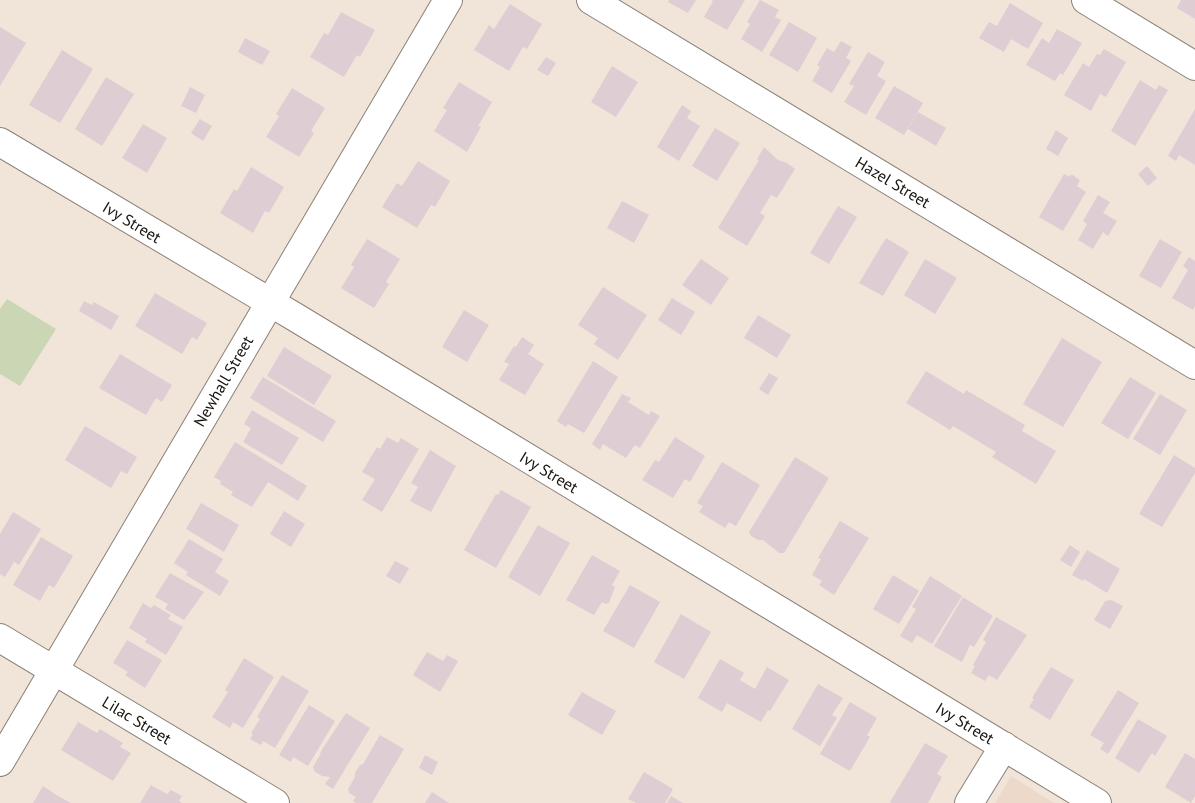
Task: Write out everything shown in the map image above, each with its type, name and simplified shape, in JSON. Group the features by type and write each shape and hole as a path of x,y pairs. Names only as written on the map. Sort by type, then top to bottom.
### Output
{"street":[{"name":"Newhall Street","path":"0,762 448,0"},
{"name":"Hazel Street","path":"591,0 1195,365"},
{"path":"1086,0 1195,66"},
{"name":"Ivy Street","path":"0,142 1097,803"},
{"name":"Lilac Street","path":"0,638 274,803"},
{"path":"969,803 1004,746"}],"shaded area":[{"path":"1011,776 1054,803 995,803"}],"green space":[{"path":"7,299 56,329 20,386 0,374 0,309"}],"building":[{"path":"669,0 696,0 688,13 668,2"},
{"path":"711,0 745,0 727,30 704,17 713,1"},
{"path":"760,0 779,10 775,17 781,20 762,52 741,39 750,24 747,22"},
{"path":"1181,0 1195,0 1195,19 1177,8"},
{"path":"1010,3 1043,23 1028,49 1011,39 1004,52 979,38 989,22 997,26"},
{"path":"510,4 542,24 527,49 523,47 509,71 474,50 489,25 494,29"},
{"path":"341,12 375,30 360,57 357,55 344,77 310,57 324,33 328,35"},
{"path":"789,22 817,38 798,72 769,55"},
{"path":"0,27 26,43 0,86"},
{"path":"1057,29 1082,43 1063,75 1060,73 1055,81 1026,65 1042,38 1049,43"},
{"path":"245,38 270,51 262,65 238,52"},
{"path":"841,41 852,47 846,58 851,61 832,93 812,81 820,67 817,65 827,48 834,52"},
{"path":"1104,49 1126,62 1106,97 1100,94 1091,111 1064,95 1083,63 1089,67 1097,54 1100,55"},
{"path":"62,50 93,69 60,123 29,105"},
{"path":"868,52 885,62 877,76 886,81 866,115 844,102 854,86 849,84"},
{"path":"546,57 556,63 548,76 537,70"},
{"path":"612,66 638,82 616,117 591,102"},
{"path":"106,77 134,94 102,146 75,129"},
{"path":"1140,80 1156,90 1159,85 1168,90 1135,146 1111,131"},
{"path":"459,82 492,102 467,152 434,131 447,110 443,108"},
{"path":"894,86 923,103 904,135 875,118"},
{"path":"190,87 205,95 196,113 181,106"},
{"path":"292,88 325,108 311,131 314,133 299,157 266,137 279,116 276,114"},
{"path":"682,105 691,111 687,118 700,126 679,161 657,147"},
{"path":"1195,109 1195,165 1179,155 1176,161 1168,156"},
{"path":"918,112 946,128 936,146 908,129"},
{"path":"200,119 212,126 203,141 191,133"},
{"path":"143,124 167,138 147,173 122,158"},
{"path":"715,128 740,143 717,181 692,166"},
{"path":"1056,130 1068,138 1058,156 1046,149"},
{"path":"764,147 778,160 795,169 777,198 771,195 760,213 765,216 747,246 718,228 759,160 757,159"},
{"path":"418,161 450,181 435,207 431,205 417,228 382,207 397,183 402,186"},
{"path":"1147,166 1157,178 1148,186 1138,174"},
{"path":"251,167 284,187 269,213 265,211 253,233 220,213 234,189 237,191"},
{"path":"1064,174 1070,177 1071,174 1080,180 1077,186 1086,192 1063,231 1039,217"},
{"path":"1098,195 1110,202 1103,213 1117,221 1108,236 1103,232 1093,249 1078,240 1087,224 1083,221"},
{"path":"622,201 649,215 634,243 607,228"},
{"path":"838,206 857,217 829,264 810,253"},
{"path":"886,238 909,252 883,296 859,283"},
{"path":"367,239 400,259 386,282 389,284 374,308 341,288 354,267 351,265"},
{"path":"1160,239 1182,252 1161,288 1139,276"},
{"path":"1189,257 1195,261 1195,306 1193,310 1172,298 1188,270 1183,266"},
{"path":"701,259 729,278 711,305 682,285"},
{"path":"925,259 957,278 935,314 904,295"},
{"path":"603,287 647,315 618,360 594,344 598,338 578,325"},
{"path":"155,293 207,323 197,340 192,337 182,354 135,326"},
{"path":"672,298 695,312 681,335 658,320"},
{"path":"84,301 92,305 94,302 119,316 111,330 79,311"},
{"path":"464,310 489,325 467,362 442,347"},
{"path":"758,315 791,335 777,358 744,338"},
{"path":"522,337 534,345 528,354 544,364 525,395 499,380 509,364 504,362"},
{"path":"1062,338 1102,362 1063,427 1023,404"},
{"path":"284,347 332,376 314,405 267,376"},
{"path":"120,354 172,385 162,402 156,398 146,415 99,388"},
{"path":"593,361 618,377 584,433 568,424 566,427 557,421"},
{"path":"926,371 964,394 966,390 1025,425 1022,431 1056,451 1036,484 992,457 996,452 953,426 950,430 906,403"},
{"path":"769,373 778,378 768,395 759,389"},
{"path":"263,377 336,421 323,442 250,398"},
{"path":"1130,377 1156,393 1128,439 1101,423"},
{"path":"622,394 631,398 628,402 649,415 651,411 660,416 640,448 635,445 626,458 603,444 600,450 592,444"},
{"path":"1160,394 1187,410 1160,455 1133,439"},
{"path":"252,410 299,438 282,465 243,442 251,428 244,424"},
{"path":"85,426 137,457 127,474 121,471 111,488 65,460"},
{"path":"387,437 398,443 401,438 419,449 382,512 362,500 375,479 362,472 377,447 380,449"},
{"path":"675,437 705,456 690,482 685,479 673,498 642,480 655,460 659,462"},
{"path":"235,442 307,486 298,501 268,482 252,507 231,495 233,492 214,477"},
{"path":"430,450 456,466 431,512 410,501 418,487 411,483"},
{"path":"1174,455 1195,468 1195,473 1162,527 1139,514"},
{"path":"795,457 829,478 784,553 779,553 763,540 751,536 749,532"},
{"path":"722,462 760,485 736,526 729,522 725,528 699,512 703,506 697,503"},
{"path":"501,490 531,507 496,568 464,550 496,494 498,495"},
{"path":"201,503 239,525 224,552 186,529"},
{"path":"284,511 305,524 291,547 270,534"},
{"path":"13,512 41,529 19,565 14,562 5,577 0,574 0,534"},
{"path":"840,521 869,538 834,595 819,585 822,581 812,575 821,559 818,558"},
{"path":"538,525 570,543 540,596 508,577"},
{"path":"41,537 73,556 54,588 49,585 40,601 13,585"},
{"path":"189,539 223,559 215,572 229,581 220,596 186,575 188,572 174,563"},
{"path":"1070,545 1080,552 1071,567 1060,560"},
{"path":"1087,550 1120,569 1107,593 1084,579 1083,581 1072,575"},
{"path":"592,555 620,571 612,585 615,587 609,603 602,602 594,615 566,600"},
{"path":"395,561 409,568 400,584 386,576"},
{"path":"170,573 204,592 184,620 165,609 168,604 155,597"},
{"path":"893,575 919,591 899,624 873,609"},
{"path":"930,576 962,596 932,644 917,635 912,643 900,636 916,609 912,607"},
{"path":"630,585 660,602 634,648 603,631"},
{"path":"963,597 993,616 974,647 970,645 962,662 934,646"},
{"path":"1111,600 1123,606 1110,629 1094,620 1105,601"},
{"path":"143,603 151,608 154,605 171,615 168,619 183,627 166,655 145,642 147,639 129,628"},
{"path":"681,614 711,632 684,679 654,662"},
{"path":"996,617 1027,635 997,680 989,675 985,681 971,673 986,642 983,640"},
{"path":"127,640 162,660 145,688 125,675 128,672 113,663"},
{"path":"427,652 443,661 447,655 458,661 440,692 413,675"},
{"path":"244,658 274,677 243,728 233,722 230,728 212,717 228,692 225,690"},
{"path":"720,659 744,673 740,680 755,689 767,667 789,680 761,722 727,703 722,712 698,698"},
{"path":"1051,667 1074,680 1050,720 1029,707"},
{"path":"282,675 309,691 275,748 263,741 261,745 250,739 260,719 257,717"},
{"path":"818,684 843,698 832,715 837,718 820,746 792,729"},
{"path":"1118,690 1139,703 1108,754 1100,749 1104,743 1090,735"},
{"path":"582,692 616,711 602,735 568,715"},
{"path":"850,702 877,718 867,735 870,737 850,771 820,754"},
{"path":"309,705 335,721 308,766 293,757 291,762 279,755"},
{"path":"346,713 370,728 333,789 325,784 330,777 315,772 313,767"},
{"path":"1138,719 1167,736 1155,756 1152,753 1139,773 1115,758"},
{"path":"78,722 97,733 100,729 123,743 120,747 131,753 113,781 61,750"},
{"path":"380,735 404,749 372,803 356,803 353,801 356,797 349,793 348,789 355,773"},
{"path":"925,743 948,756 937,774 942,777 928,803 891,803 890,802"},
{"path":"1185,753 1195,759 1195,796 1191,803 1165,787"},
{"path":"425,755 438,762 432,775 419,768"},
{"path":"644,772 673,789 665,803 636,803 628,799"},
{"path":"151,785 167,794 171,790 182,796 179,801 182,803 140,803"},
{"path":"43,786 58,796 71,803 33,803"},
{"path":"432,792 449,803 425,803"},
{"path":"671,796 683,803 667,803"}]}
